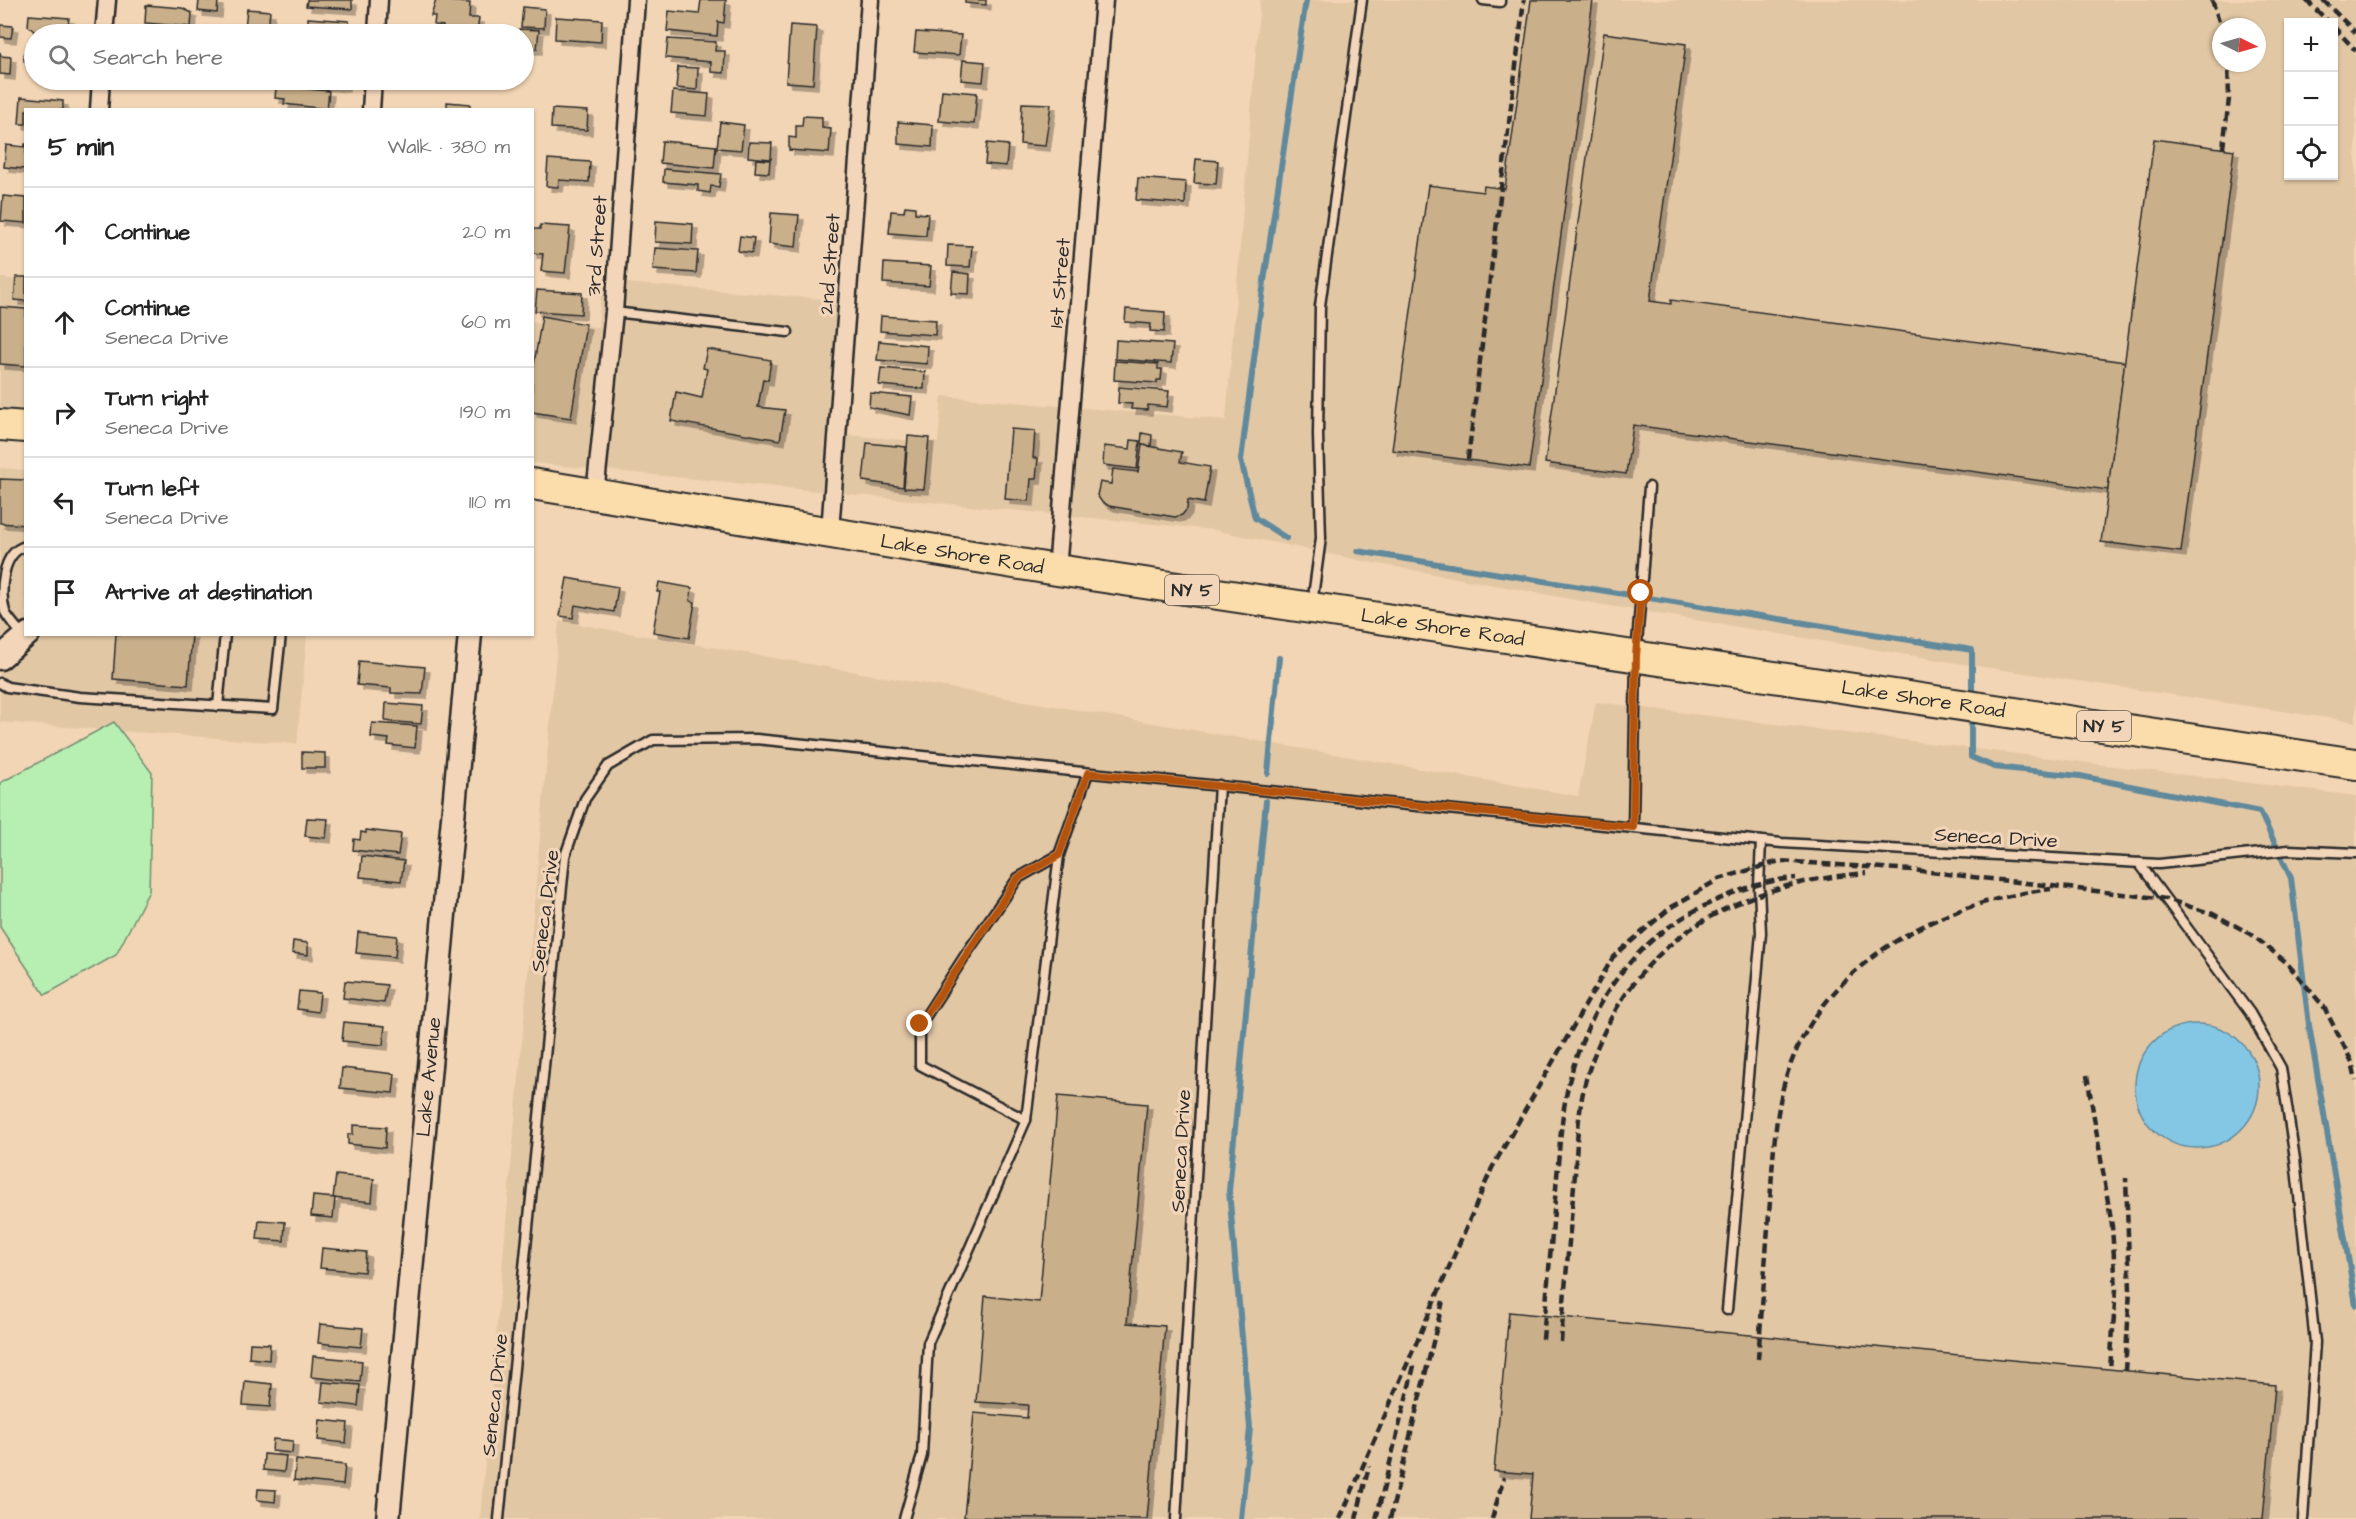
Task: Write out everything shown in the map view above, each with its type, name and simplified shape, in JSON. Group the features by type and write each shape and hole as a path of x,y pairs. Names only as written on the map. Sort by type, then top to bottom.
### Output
{"highway":[{"path":"0,425 24,427"},
{"name":"Lake Shore Road","path":"534,484 1058,570 2356,764"}],"street":[{"path":"105,24 107,0"},
{"path":"378,24 379,0"},
{"name":"3rd Street","path":"596,494 614,312 636,0"},
{"name":"2nd Street","path":"830,531 870,0"},
{"name":"1st Street","path":"1058,570 1104,0"},
{"path":"99,108 100,90"},
{"path":"371,108 372,90"},
{"name":"Lake Avenue","path":"388,1519 470,636"}],"lane":[{"path":"1311,608 1322,538 1318,435 1320,306 1362,0"},
{"path":"1483,0 1500,2 1500,0"},
{"path":"614,312 788,332"},
{"path":"1642,579 1649,488"},
{"path":"13,644 0,598 0,576 7,561 20,547 24,546"},
{"path":"1633,827 1636,656 1641,593"},
{"path":"218,706 225,636"},
{"path":"0,683 7,687 80,697 273,709 281,636"},
{"name":"Seneca Drive","path":"499,1519 566,856 585,799 608,766 653,740 756,739 1761,841 2159,864 2288,850 2356,854"},
{"path":"904,1519 922,1455 928,1344 1026,1120 1059,855 1088,773"},
{"name":"Seneca Drive","path":"1176,1519 1219,785"},
{"path":"1727,1310 1761,933 1759,886 1761,841"},
{"path":"1026,1120 920,1065 920,1024 1018,878 1059,855"},
{"path":"2139,863 2250,1013 2280,1068 2295,1159 2315,1341 2303,1519"}],"shaded area":[{"path":"1260,0 2356,0 2356,722 1963,664 1598,604 1363,561 1214,530 534,463 534,322 598,327 602,281 846,301 835,434 938,443 942,396 1226,420"},
{"path":"0,278 24,280 24,419 0,417"},
{"path":"0,468 24,470 24,636 307,636 297,744 0,722"},
{"path":"559,621 1578,796 1596,702 2356,796 2356,1519 480,1519"}],"green space":[{"path":"114,722 152,773 149,891 116,955 45,995 0,927 0,783"}],"water":[{"path":"2197,1024 2221,1029 2240,1043 2254,1062 2259,1086 2254,1110 2240,1129 2221,1143 2197,1148 2173,1143 2154,1129 2140,1110 2135,1086 2140,1062 2154,1043 2173,1029"}],"building":[{"path":"199,0 218,1 217,13 198,11"},
{"path":"307,0 352,0 352,9 306,6"},
{"path":"436,0 470,3 469,18 479,18 478,24 434,24 435,16 431,16"},
{"path":"701,0 726,0 724,23 718,22 717,36 667,31 669,11 699,14"},
{"path":"965,0 986,0 986,5 965,3"},
{"path":"1531,0 1593,0 1529,468 1392,450 1428,185 1483,192 1484,186 1505,189"},
{"path":"146,5 182,8 192,13 191,24 145,23"},
{"path":"523,7 545,9 544,28 534,28 534,24 521,24"},
{"path":"247,9 270,11 269,24 245,24"},
{"path":"29,15 69,18 68,24 28,24"},
{"path":"556,17 602,20 601,42 555,39"},
{"path":"308,18 349,21 349,24 308,24"},
{"path":"0,25 13,26 11,38 0,37"},
{"path":"790,25 817,27 813,84 786,82"},
{"path":"534,30 539,30 537,49 534,49"},
{"path":"916,32 961,35 959,55 914,52"},
{"path":"1604,33 1686,44 1650,301 1671,304 1671,300 2125,362 2108,490 1633,425 1626,474 1545,463"},
{"path":"668,39 716,42 715,51 725,51 724,73 711,72 711,62 666,58"},
{"path":"0,52 1,56 11,57 10,75 0,74"},
{"path":"963,60 985,62 983,82 961,80"},
{"path":"678,67 698,68 697,90 676,88"},
{"path":"276,90 329,91 327,108 284,104 285,99 275,98"},
{"path":"942,90 977,93 974,124 939,121"},
{"path":"673,91 709,94 707,116 671,113"},
{"path":"21,97 63,101 63,108 24,108 24,124 19,124"},
{"path":"447,102 470,104 470,108 447,108"},
{"path":"1022,103 1051,104 1045,146 1020,144"},
{"path":"552,109 588,111 587,130 551,128"},
{"path":"803,116 822,117 822,128 831,129 829,153 789,150 789,137 796,138 796,126 802,126"},
{"path":"720,122 744,125 741,150 717,148"},
{"path":"898,122 933,125 932,147 898,144"},
{"path":"2154,139 2234,150 2181,552 2101,542"},
{"path":"662,141 716,146 714,168 660,163"},
{"path":"749,142 772,143 771,159 748,157"},
{"path":"987,143 1008,145 1006,166 985,164"},
{"path":"6,145 24,147 24,169 4,167"},
{"path":"548,159 590,162 589,182 559,180 558,187 546,186"},
{"path":"756,159 770,160 769,173 755,172"},
{"path":"1196,159 1218,161 1216,184 1194,183"},
{"path":"664,169 721,174 719,187 711,186 710,193 698,191 698,185 663,182"},
{"path":"1138,178 1186,182 1185,204 1136,200"},
{"path":"3,196 24,198 24,223 1,221"},
{"path":"905,206 915,207 915,213 928,214 926,236 889,233 891,211 904,212"},
{"path":"771,213 799,215 796,247 769,244"},
{"path":"656,221 693,224 692,244 655,242"},
{"path":"540,225 570,227 565,273 541,271 543,254 534,253 534,229 540,229"},
{"path":"740,236 754,238 752,253 738,251"},
{"path":"948,245 972,246 970,267 947,266"},
{"path":"655,248 698,251 696,273 653,270"},
{"path":"884,263 931,266 929,286 883,283"},
{"path":"953,272 970,274 969,294 951,293"},
{"path":"16,277 24,277 24,301 14,300"},
{"path":"537,290 582,293 581,314 535,311"},
{"path":"0,307 24,309 24,366 0,364"},
{"path":"1126,309 1165,312 1164,332 1150,331 1151,324 1125,322"},
{"path":"542,316 586,324 571,418 534,412 534,364"},
{"path":"881,316 936,320 935,335 880,331"},
{"path":"1116,340 1173,344 1171,363 1115,359"},
{"path":"879,341 928,346 927,364 877,360"},
{"path":"707,349 771,360 768,380 763,379 758,407 785,410 780,440 671,421 676,392 702,398 707,369 703,368"},
{"path":"1115,361 1158,364 1158,369 1162,369 1161,380 1157,380 1157,383 1114,380"},
{"path":"881,368 925,372 924,389 879,385"},
{"path":"1119,387 1169,391 1167,407 1148,405 1147,410 1131,409 1132,404 1118,403"},
{"path":"870,393 912,397 910,415 869,407"},
{"path":"1011,429 1035,431 1033,458 1038,458 1036,479 1031,479 1029,501 1005,499"},
{"path":"1142,433 1152,435 1151,446 1141,444"},
{"path":"908,436 929,438 924,489 904,488"},
{"path":"1131,440 1140,441 1137,469 1103,465 1104,446 1130,449"},
{"path":"867,443 906,447 903,487 863,481"},
{"path":"1142,445 1182,452 1180,462 1210,467 1204,503 1188,500 1187,509 1182,515 1175,517 1109,506 1101,501 1097,495 1100,482 1111,484 1113,469 1138,472"},
{"path":"0,479 24,480 24,525 0,523"},
{"path":"567,578 618,587 614,612 575,605 573,618 560,616"},
{"path":"659,582 692,588 690,601 695,602 689,638 653,632 660,592 657,592"},
{"path":"116,636 192,636 188,685 113,679"},
{"path":"359,661 425,667 422,694 391,693 391,688 357,685"},
{"path":"386,703 423,706 421,724 385,721"},
{"path":"372,723 417,726 415,748 388,745 389,739 371,737"},
{"path":"302,752 325,753 325,768 302,768"},
{"path":"307,818 328,819 326,838 305,836"},
{"path":"366,830 401,834 398,855 353,850 354,839 360,840 361,832 366,833"},
{"path":"362,856 404,861 401,881 360,877"},
{"path":"358,932 397,936 395,957 356,953"},
{"path":"293,941 308,943 308,955 292,953"},
{"path":"345,981 387,985 384,1003 343,998"},
{"path":"299,991 320,993 318,1012 297,1009"},
{"path":"344,1022 385,1026 383,1045 342,1041"},
{"path":"342,1068 395,1074 393,1093 340,1088"},
{"path":"1058,1096 1147,1104 1127,1323 1165,1326 1147,1519 964,1517 974,1413 1027,1418 1028,1405 976,1402 985,1296 1039,1302"},
{"path":"353,1125 386,1127 385,1148 348,1144 348,1134 353,1134"},
{"path":"336,1175 374,1179 372,1202 333,1198"},
{"path":"313,1196 335,1198 333,1218 311,1216"},
{"path":"259,1220 285,1222 284,1241 257,1239"},
{"path":"322,1248 366,1252 364,1272 320,1268"},
{"path":"1509,1312 2275,1385 2263,1519 1529,1519 1533,1474 1494,1471"},
{"path":"320,1324 363,1328 361,1347 318,1343"},
{"path":"250,1343 270,1344 269,1360 249,1358"},
{"path":"313,1356 362,1361 360,1382 311,1377"},
{"path":"245,1381 272,1384 270,1407 243,1405"},
{"path":"323,1382 360,1385 358,1406 321,1402"},
{"path":"320,1420 348,1423 346,1443 318,1440"},
{"path":"273,1439 293,1441 292,1453 272,1451"},
{"path":"264,1454 286,1456 284,1472 263,1470"},
{"path":"296,1460 345,1465 343,1485 294,1480"},
{"path":"258,1489 276,1490 275,1502 257,1500"}],"waterway":[{"path":"1286,538 1255,518 1241,460 1264,281 1306,0"},
{"path":"1357,551 1972,650 1972,698"},
{"path":"1268,773 1279,658"},
{"path":"1971,714 1971,757 1994,767 2080,776 2260,812 2291,878 2309,1025 2356,1305"},
{"path":"1241,1519 1250,1428 1229,1191 1266,801"}],"railway":[{"path":"1468,459 1524,0"},
{"path":"2212,0 2218,18"},
{"path":"2306,0 2325,18"},
{"path":"2323,0 2356,33"},
{"path":"2338,31 2356,51"},
{"path":"2223,148 2229,99 2228,72"},
{"path":"1340,1519 1492,1168 1613,957 1670,908 1719,879 1780,861 1912,870 2166,899 2213,914 2251,934 2286,962 2324,1007 2352,1062 2356,1080"},
{"path":"1561,1342 1578,1126 1583,1090 1604,1032 1628,991 1657,957 1690,929 1729,907 1771,891 1817,879 1867,873"},
{"path":"1543,1339 1564,1108 1578,1052 1601,1002 1633,959 1674,923 1733,893 1783,879 1796,878"},
{"path":"1758,1359 1774,1144 1780,1102 1799,1045 1822,1007 1851,975 1885,948 1923,926 1964,909 2007,897 2051,889"},
{"path":"2087,1075 2112,1226 2116,1289 2110,1369"},
{"path":"2125,1371 2130,1290 2126,1178"},
{"path":"1390,1519 1443,1301"},
{"path":"1376,1519 1415,1362"},
{"path":"1356,1519 1369,1466"},
{"path":"1492,1519 1504,1477"}],"route":[{"path":"920,1024 1018,878 1059,855 1088,773 1431,805 1633,827 1636,656 1641,593"}]}
